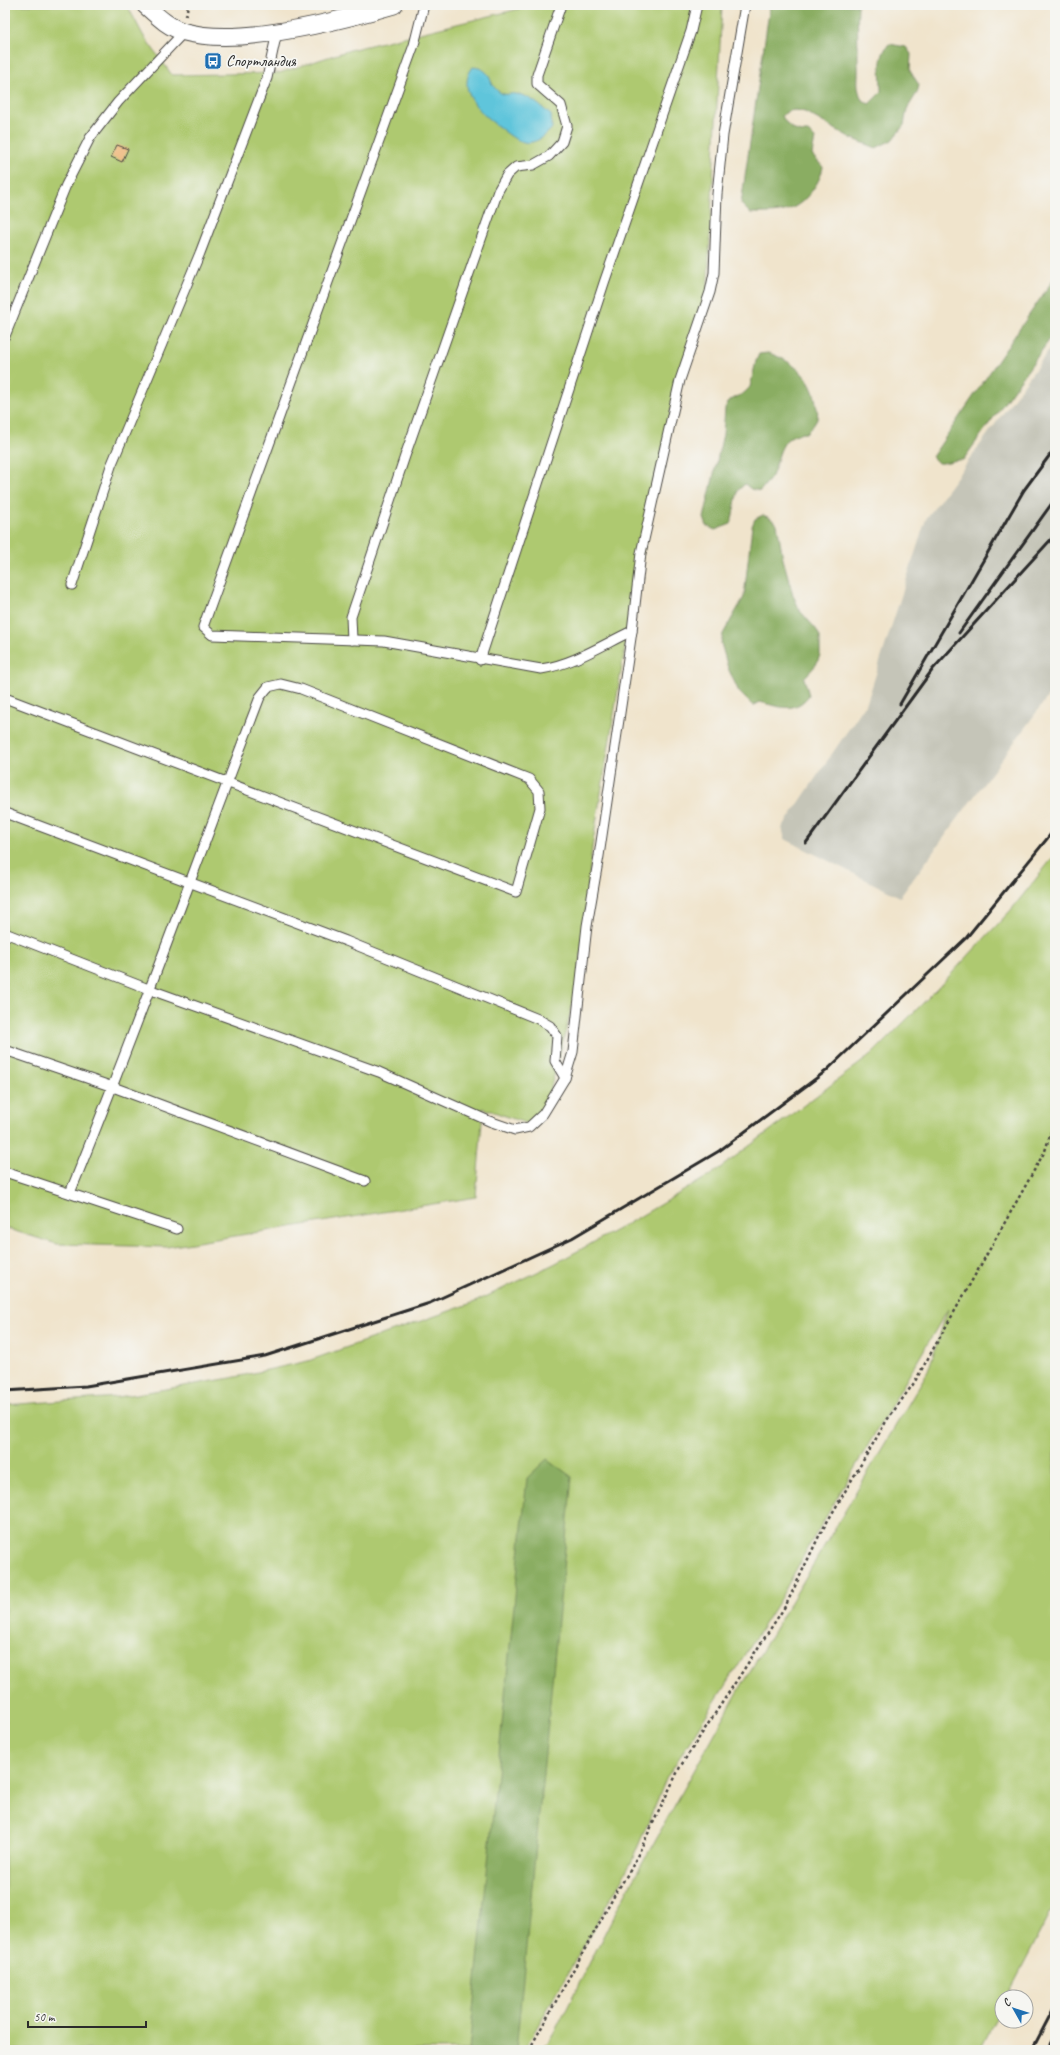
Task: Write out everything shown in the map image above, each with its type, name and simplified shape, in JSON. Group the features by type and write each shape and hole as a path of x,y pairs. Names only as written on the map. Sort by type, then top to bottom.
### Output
{"street":[{"path":"145,5 163,22 184,32 226,37 277,32 366,13 394,5"}],"lane":[{"path":"424,5 414,45 203,627 212,636 384,641 480,660 541,669 555,667 588,654 632,631"},
{"path":"352,640 351,617 406,453 498,191 507,175 516,167 533,165 549,156 562,142 567,126 561,105 537,84 537,75 561,5"},
{"path":"480,660 604,283 691,32 697,5"},
{"path":"5,933 151,990 379,1072 489,1122 515,1130 529,1127 543,1114 565,1078 573,1052 587,926 599,856 632,631 641,553 680,380 710,292 714,273 717,194 723,135 745,5"},
{"path":"5,336 66,185 90,138 118,102 184,32"},
{"path":"72,585 111,466 200,253 267,78 277,32"},
{"path":"5,698 228,781 516,892 540,808 539,791 529,779 301,689 281,684 268,687 260,697 228,781 151,990 70,1193"},
{"path":"5,813 346,941 538,1019 550,1026 557,1036 555,1061 565,1078"},
{"path":"5,1050 113,1087 365,1181"},
{"path":"5,1172 178,1229"}],"path":[{"path":"529,2050 617,1891 631,1870 680,1767 786,1605 820,1534 887,1420 914,1383 1045,1151 1055,1119"}],"shaded area":[{"path":"1055,342 1055,687 900,897 785,839 782,828 867,702 926,519"}],"green space":[{"path":"5,5 127,5 143,35 172,75 279,73 350,50 535,5 722,5 707,296 677,380 628,629 592,848 578,984 545,1110 528,1124 483,1108 476,1197 167,1247 57,1244 5,1228"},
{"path":"770,5 858,5 858,82 862,100 869,104 881,92 881,60 885,49 889,44 906,47 911,54 910,71 919,85 917,93 907,109 904,125 892,140 876,148 851,138 805,112 796,110 788,111 782,116 790,127 796,131 808,132 815,138 812,155 823,167 821,174 811,192 804,200 791,209 768,213 750,213 741,204"},
{"path":"1055,277 1055,332 963,460 938,463 932,457"},
{"path":"768,353 793,365 806,378 814,394 818,412 817,419 806,433 797,434 790,437 785,442 779,454 772,476 760,491 751,489 745,484 738,490 731,524 715,530 707,526 704,518 723,434 725,408 729,401 744,393 750,387 759,354"},
{"path":"763,515 770,518 777,524 783,559 793,595 800,611 816,629 820,637 820,655 816,665 804,678 809,695 799,705 787,708 760,702 753,706 739,692 728,668 721,643 723,634 744,597 752,526 755,519"},
{"path":"1055,855 1055,1904 1011,1989 994,1989 994,2023 980,2050 543,2050 556,2029 618,1907 743,1683 928,1371 948,1309 810,1544 780,1599 667,1777 631,1863 524,2050 5,2050 5,1405 118,1397 231,1378 308,1361 475,1302 554,1264 627,1224 712,1174 871,1055 938,988 1011,910"},
{"path":"547,1459 572,1477 516,2050 469,2050 527,1478"}],"water":[{"path":"473,67 480,68 485,71 488,74 493,86 501,93 521,95 531,99 539,105 551,115 552,128 546,135 528,143 514,138 506,133 492,122 472,101 467,84 468,76"}],"building":[{"path":"117,145 128,149 122,162 111,157"}],"railway":[{"path":"900,704 1024,490 1055,448"},
{"path":"959,633 1055,499"},
{"path":"806,843 933,669 1055,535"},
{"path":"5,1391 86,1386 265,1356 430,1303 572,1238 719,1151 826,1071 967,937 1055,829"},
{"path":"1032,2050 1055,2006"},
{"path":"1046,2050 1055,2033"}],"place":[{"name":"Спортландия","path":"213,61"}]}
